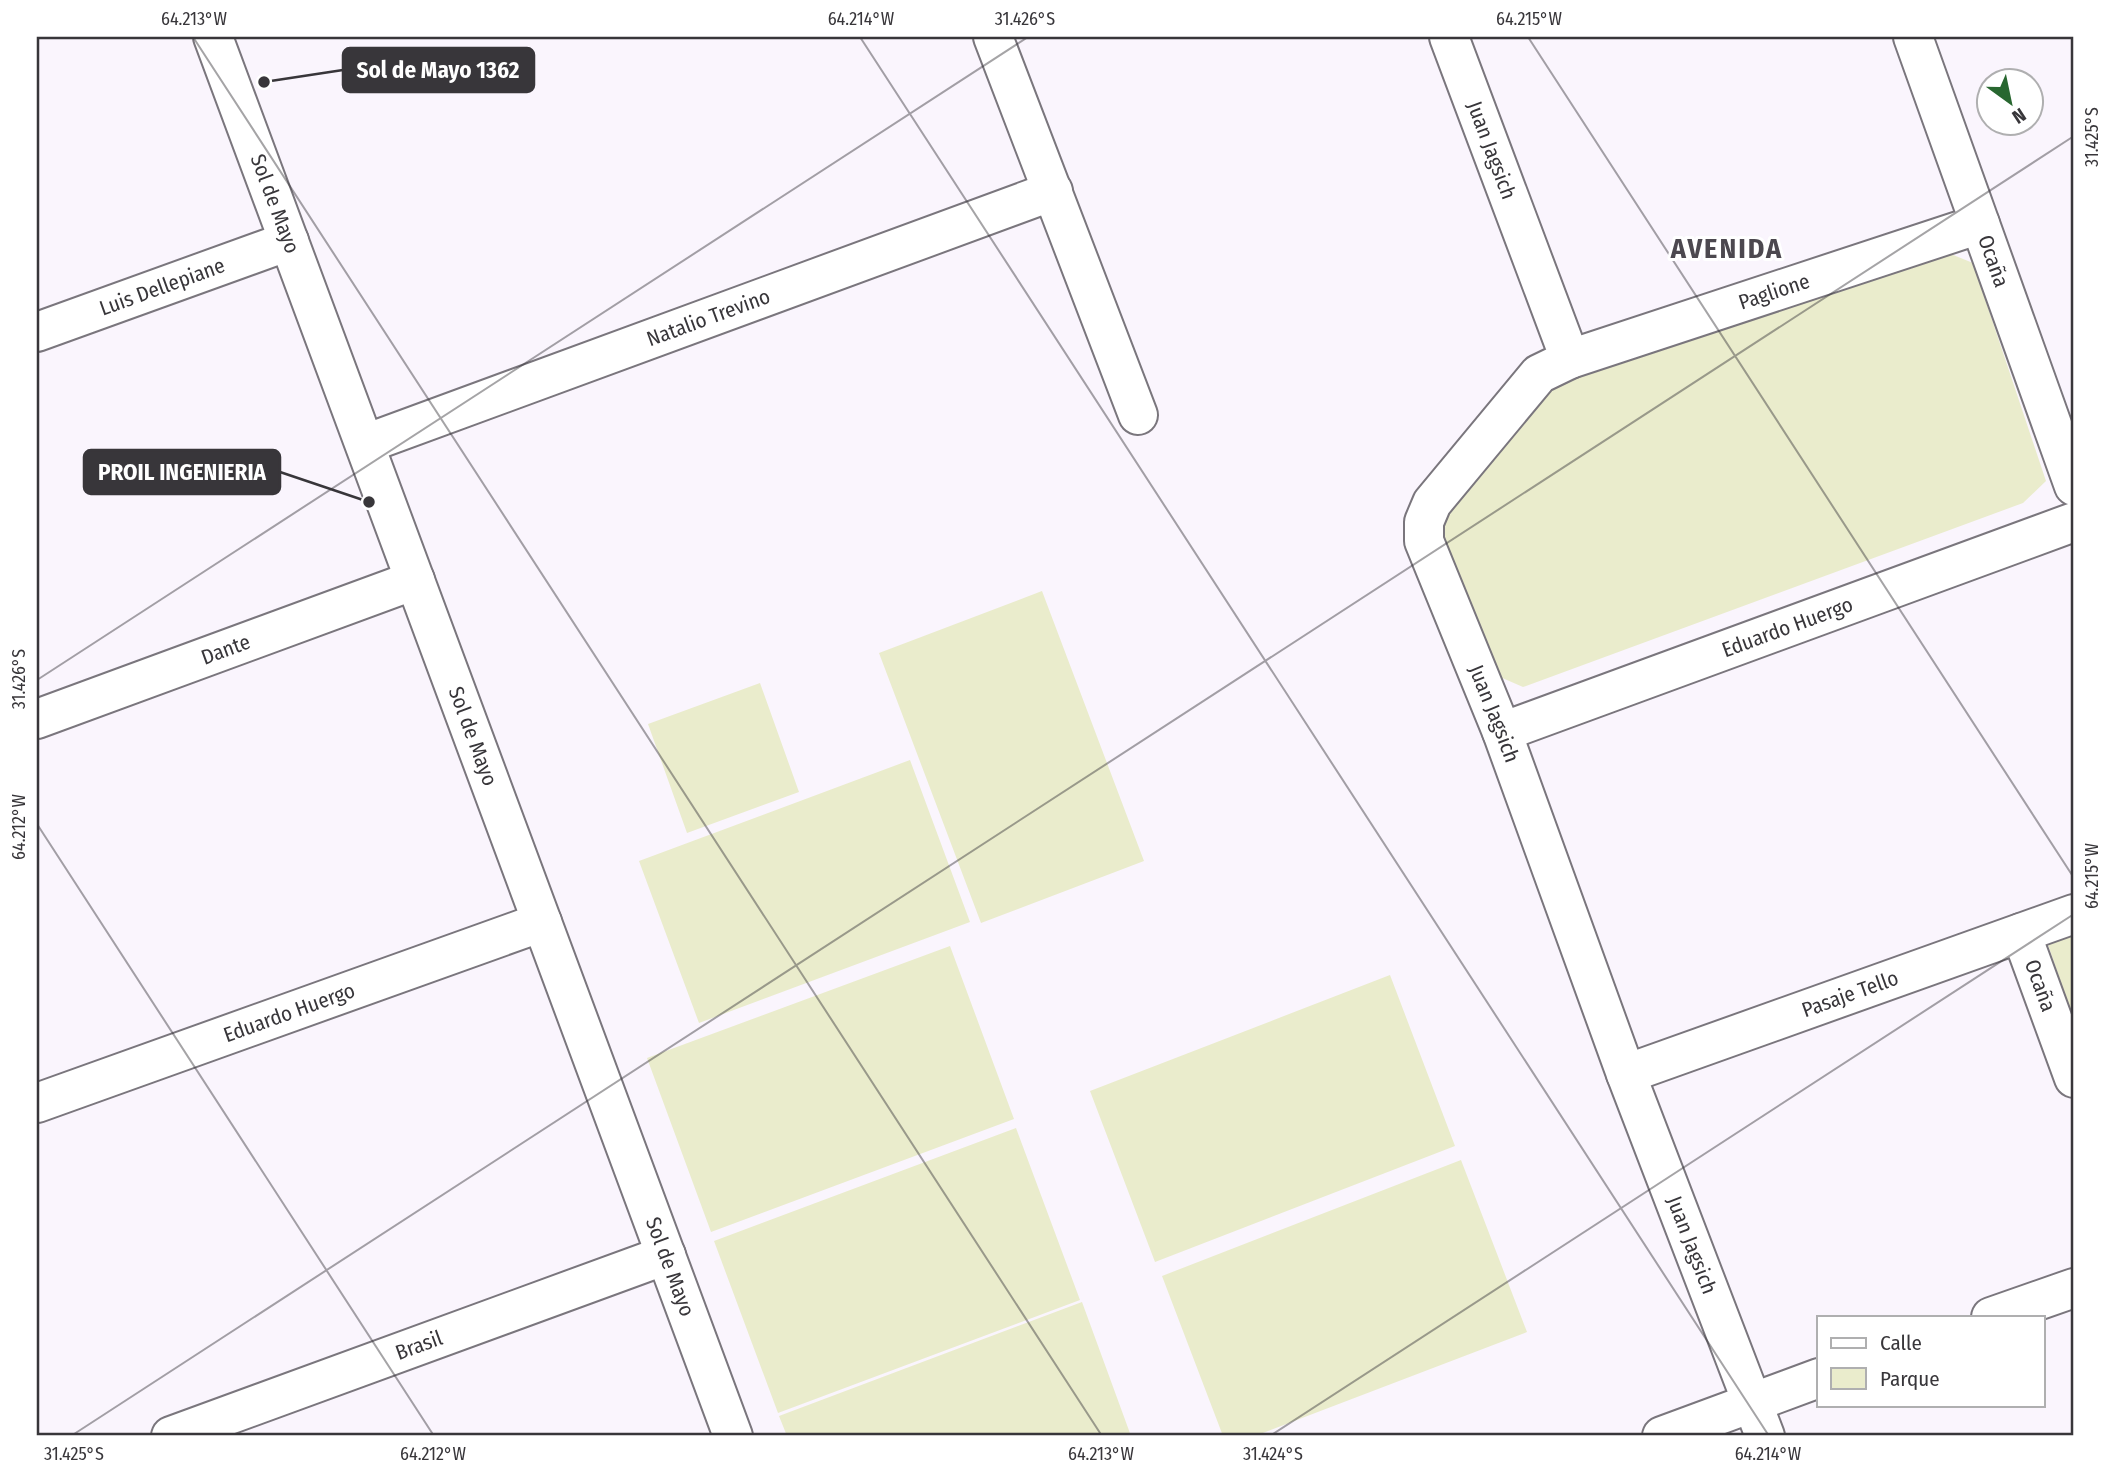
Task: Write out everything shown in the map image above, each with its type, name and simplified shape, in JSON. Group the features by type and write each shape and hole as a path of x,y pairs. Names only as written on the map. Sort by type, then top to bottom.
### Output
{"street":[{"name":"Sol de Mayo","path":"213,37 733,1436"},
{"path":"993,37 1138,415"},
{"name":"Juan Jagsich","path":"1449,37 1570,359 1539,374 1433,503 1424,522 1424,541 1502,732 1626,1074 1759,1419"},
{"name":"Ocaña","path":"1913,37 2074,486"},
{"name":"Natalio Trevino","path":"365,444 1053,191"},
{"name":"Paglione","path":"1570,359 1980,224"},
{"name":"Luis Dellepiane","path":"37,332 289,241"},
{"name":"Eduardo Huergo","path":"1502,732 2074,522"},
{"name":"Dante","path":"37,719 415,580"},
{"name":"Pasaje Tello","path":"1626,1074 2074,914"},
{"name":"Eduardo Huergo","path":"37,1102 542,922"},
{"name":"Ocaña","path":"2021,933 2074,1078"},
{"name":"Brasil","path":"171,1436 667,1255"},
{"path":"1994,1316 2074,1288"},
{"path":"1662,1436 1759,1419 1817,1379"}],"green space":[{"path":"1931,246 1973,263 2046,481 2023,503 1523,687 1500,677 1442,540 1445,517 1570,359"},
{"path":"1042,591 1144,861 981,923 879,653"},
{"path":"760,683 799,792 687,833 648,724"},
{"path":"910,760 970,922 699,1023 639,861"},
{"path":"2074,929 2074,1021 2046,939"},
{"path":"950,946 1014,1119 711,1232 647,1058"},
{"path":"1390,975 1455,1146 1155,1262 1090,1091"},
{"path":"1016,1128 1080,1300 778,1413 714,1241"},
{"path":"1461,1160 1527,1332 1255,1436 1223,1436 1162,1276"},
{"path":"1082,1302 1131,1436 787,1436 779,1416"}],"place":[{"name":"Sol de Mayo 1362","path":"264,82"},
{"name":"PROIL INGENIERIA","path":"369,502"}],"district":[{"name":"AVENIDA","path":"1727,248"}]}
